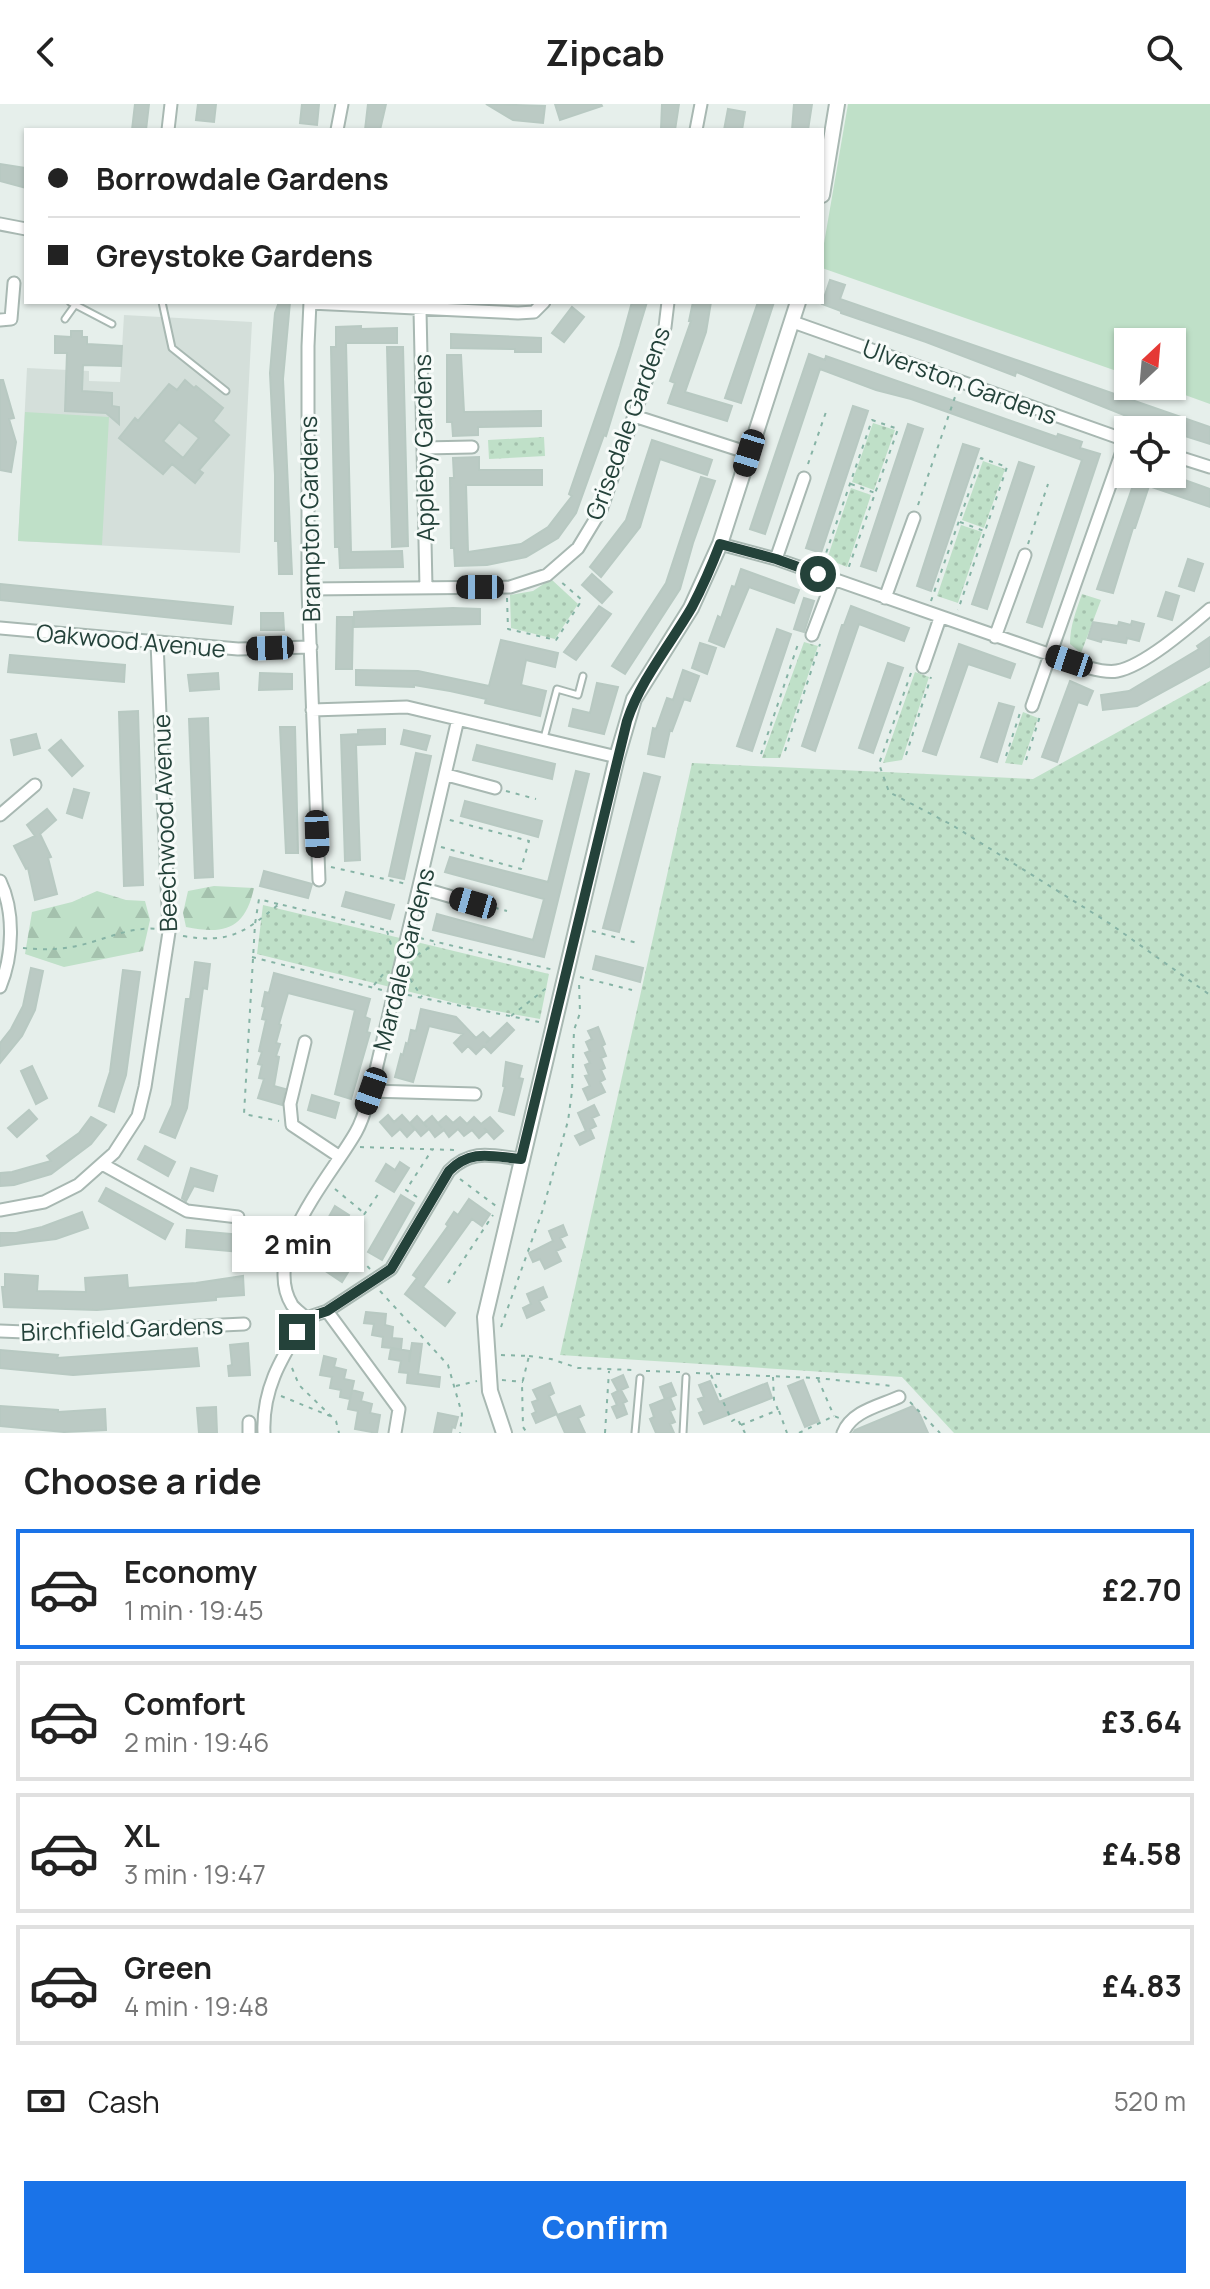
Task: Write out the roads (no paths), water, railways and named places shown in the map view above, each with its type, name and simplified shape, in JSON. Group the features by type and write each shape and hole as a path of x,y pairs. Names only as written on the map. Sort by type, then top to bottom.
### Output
{"street":[{"path":"168,128 171,104"},
{"path":"337,128 342,104"},
{"path":"696,128 701,104"},
{"path":"824,183 837,104"},
{"path":"0,224 24,229"},
{"path":"0,320 11,319 14,283"},
{"name":"Brampton Gardens","path":"310,304 308,589 319,880"},
{"path":"338,304 518,313 534,312 542,304"},
{"name":"Grisedale Gardens","path":"308,589 507,587 551,572 578,548 601,510 665,327 668,304"},
{"path":"504,1433 490,1391 485,1317 617,757 634,699 691,608 720,544 798,304"},
{"name":"Appleby Gardens","path":"420,310 426,587"},
{"name":"Ulverston Gardens","path":"793,322 1114,436"},
{"path":"634,416 749,453"},
{"path":"423,448 472,447"},
{"path":"1186,459 1210,467"},
{"path":"776,559 804,478"},
{"path":"1032,706 1114,478"},
{"path":"885,598 914,518"},
{"path":"720,544 776,559 1086,667 1117,671 1149,656 1210,609"},
{"path":"995,637 1025,555"},
{"path":"812,635 838,582"},
{"path":"923,667 940,618"},
{"name":"Oakwood Avenue","path":"0,628 238,649 311,647"},
{"name":"Beechwood Avenue","path":"0,1210 44,1202 78,1185 114,1153 138,1116 169,932 157,642"},
{"path":"312,710 407,707 617,757"},
{"name":"Mardale Gardens","path":"306,1318 292,1305 284,1276 287,1253 295,1229 358,1130 371,1091 421,888 458,719"},
{"path":"447,775 495,788"},
{"path":"0,815 35,785"},
{"path":"0,881 8,897 10,911 8,947 0,987"},
{"path":"421,888 473,903"},
{"path":"305,1042 290,1104 292,1125 344,1152"},
{"path":"371,1091 475,1094"},
{"path":"264,1433 263,1409 267,1390 306,1318 327,1311 391,1269 449,1171 460,1160 481,1154 521,1159"},
{"path":"102,1164 187,1211 238,1217"},
{"path":"327,1311 399,1409 395,1433"},
{"name":"Birchfield Gardens","path":"0,1331 50,1333 244,1324"},
{"path":"845,1428 854,1417 902,1396"}],"lane":[{"path":"65,319 72,304"},
{"path":"75,304 112,324"},
{"path":"162,304 172,348 226,391"},
{"path":"543,739 557,689 578,695 583,676"},
{"path":"683,1433 686,1377"},
{"path":"635,1433 640,1378"}]}
